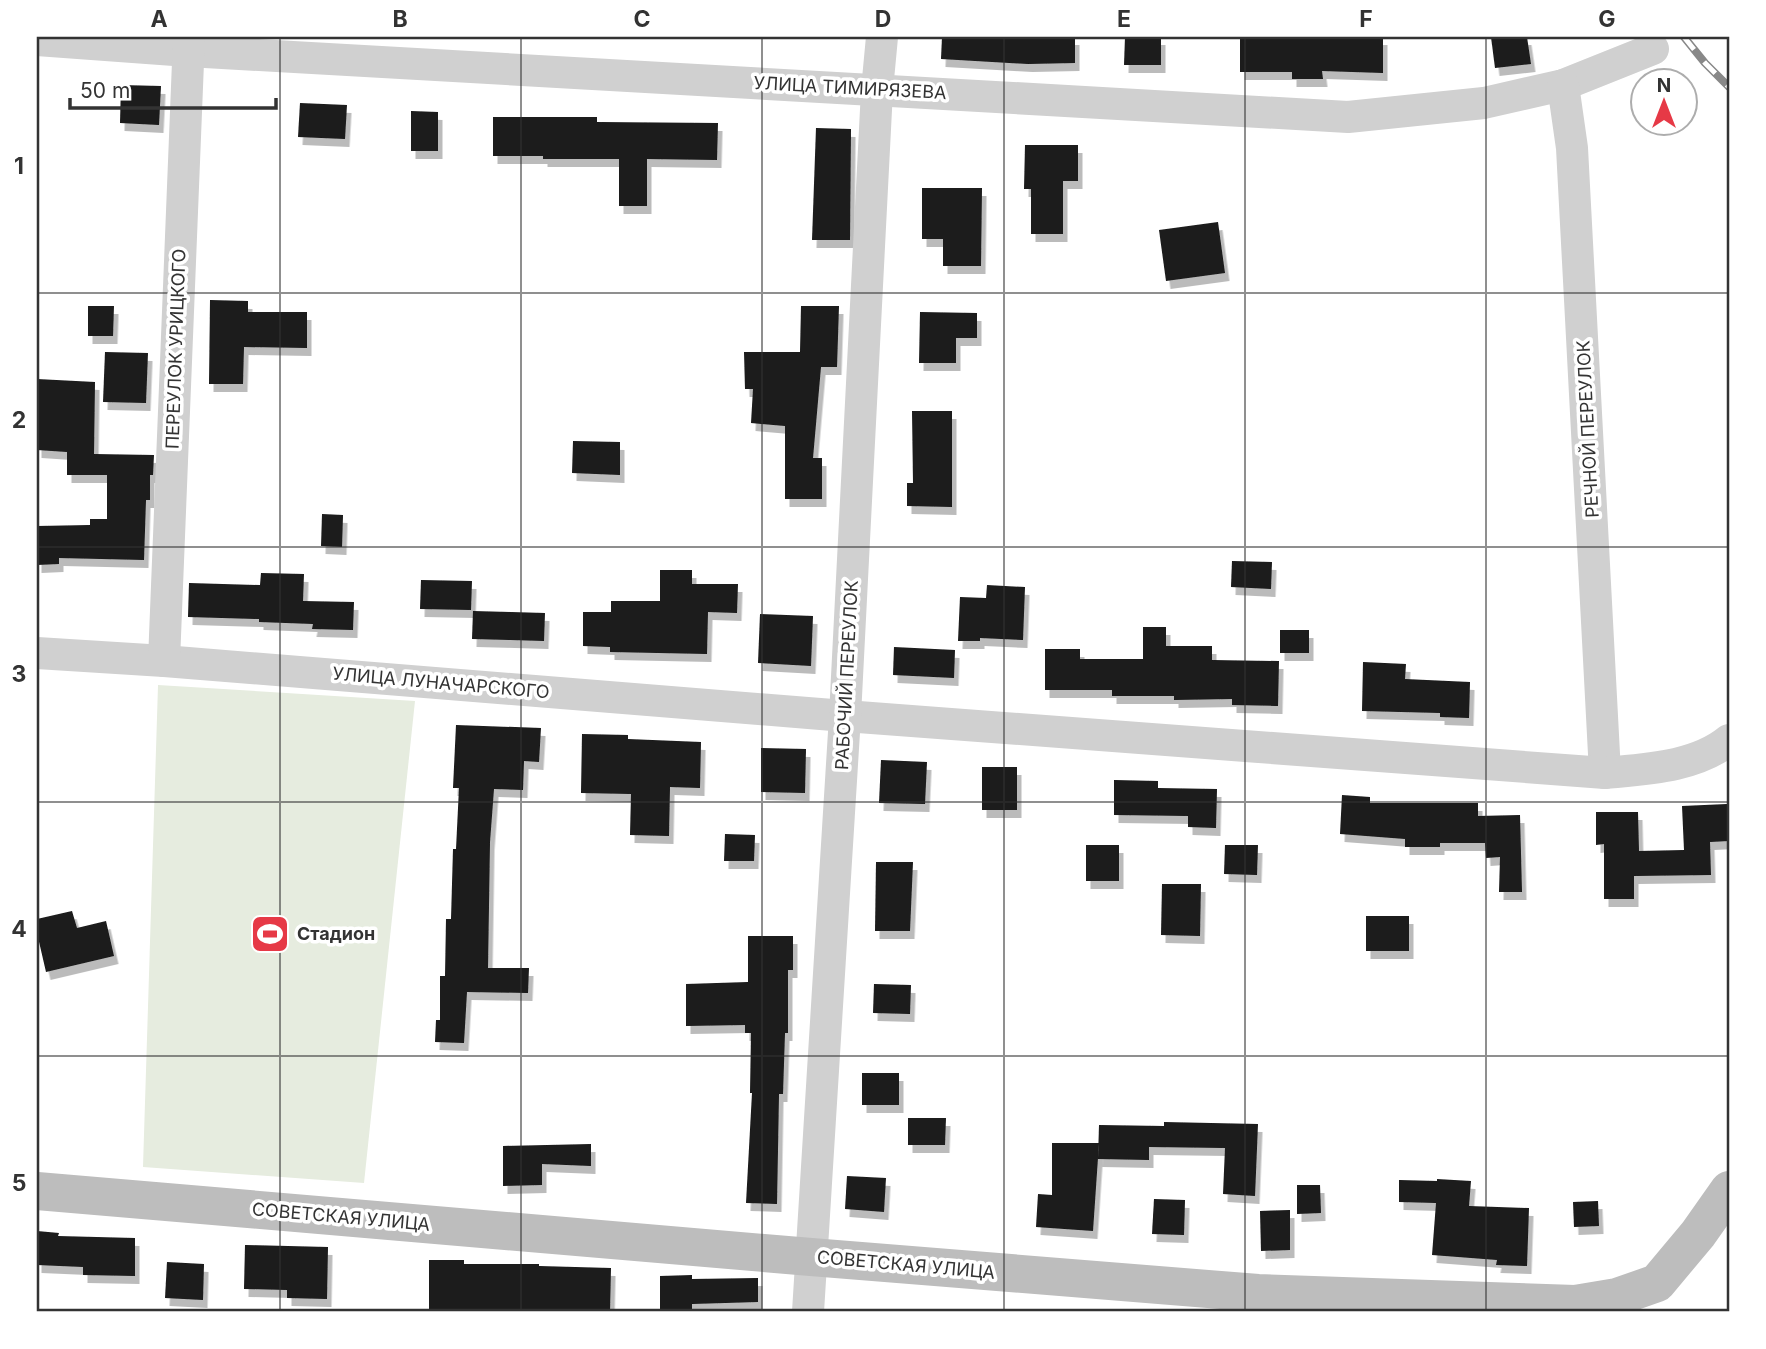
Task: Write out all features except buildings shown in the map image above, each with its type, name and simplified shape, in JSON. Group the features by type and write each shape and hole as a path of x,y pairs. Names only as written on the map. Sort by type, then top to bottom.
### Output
{"main road":[{"name":"СОВЕТСКАЯ УЛИЦА","path":"37,1191 1258,1293 1574,1304 1617,1297 1657,1283 1698,1234 1729,1190"}],"street":[{"name":"РАБОЧИЙ ПЕРЕУЛОК","path":"808,1312 845,716 877,90 882,37"},
{"name":"УЛИЦА ТИМИРЯЗЕВА","path":"37,40 189,44 877,90 1348,117 1484,103 1563,85 1653,49"},
{"name":"ПЕРЕУЛОК УРИЦКОГО","path":"164,661 189,44"},
{"name":"РЕЧНОЙ ПЕРЕУЛОК","path":"1563,85 1572,148 1605,774"},
{"name":"УЛИЦА ЛУНАЧАРСКОГО","path":"37,653 1605,774 1664,768 1718,750 1729,740"}],"shaded area":[{"name":"Стадион","path":"158,685 415,701 364,1183 143,1167"}],"railway":[{"path":"1684,37 1729,87"}],"place":[{"name":"Стадион","path":"270,934"}]}
